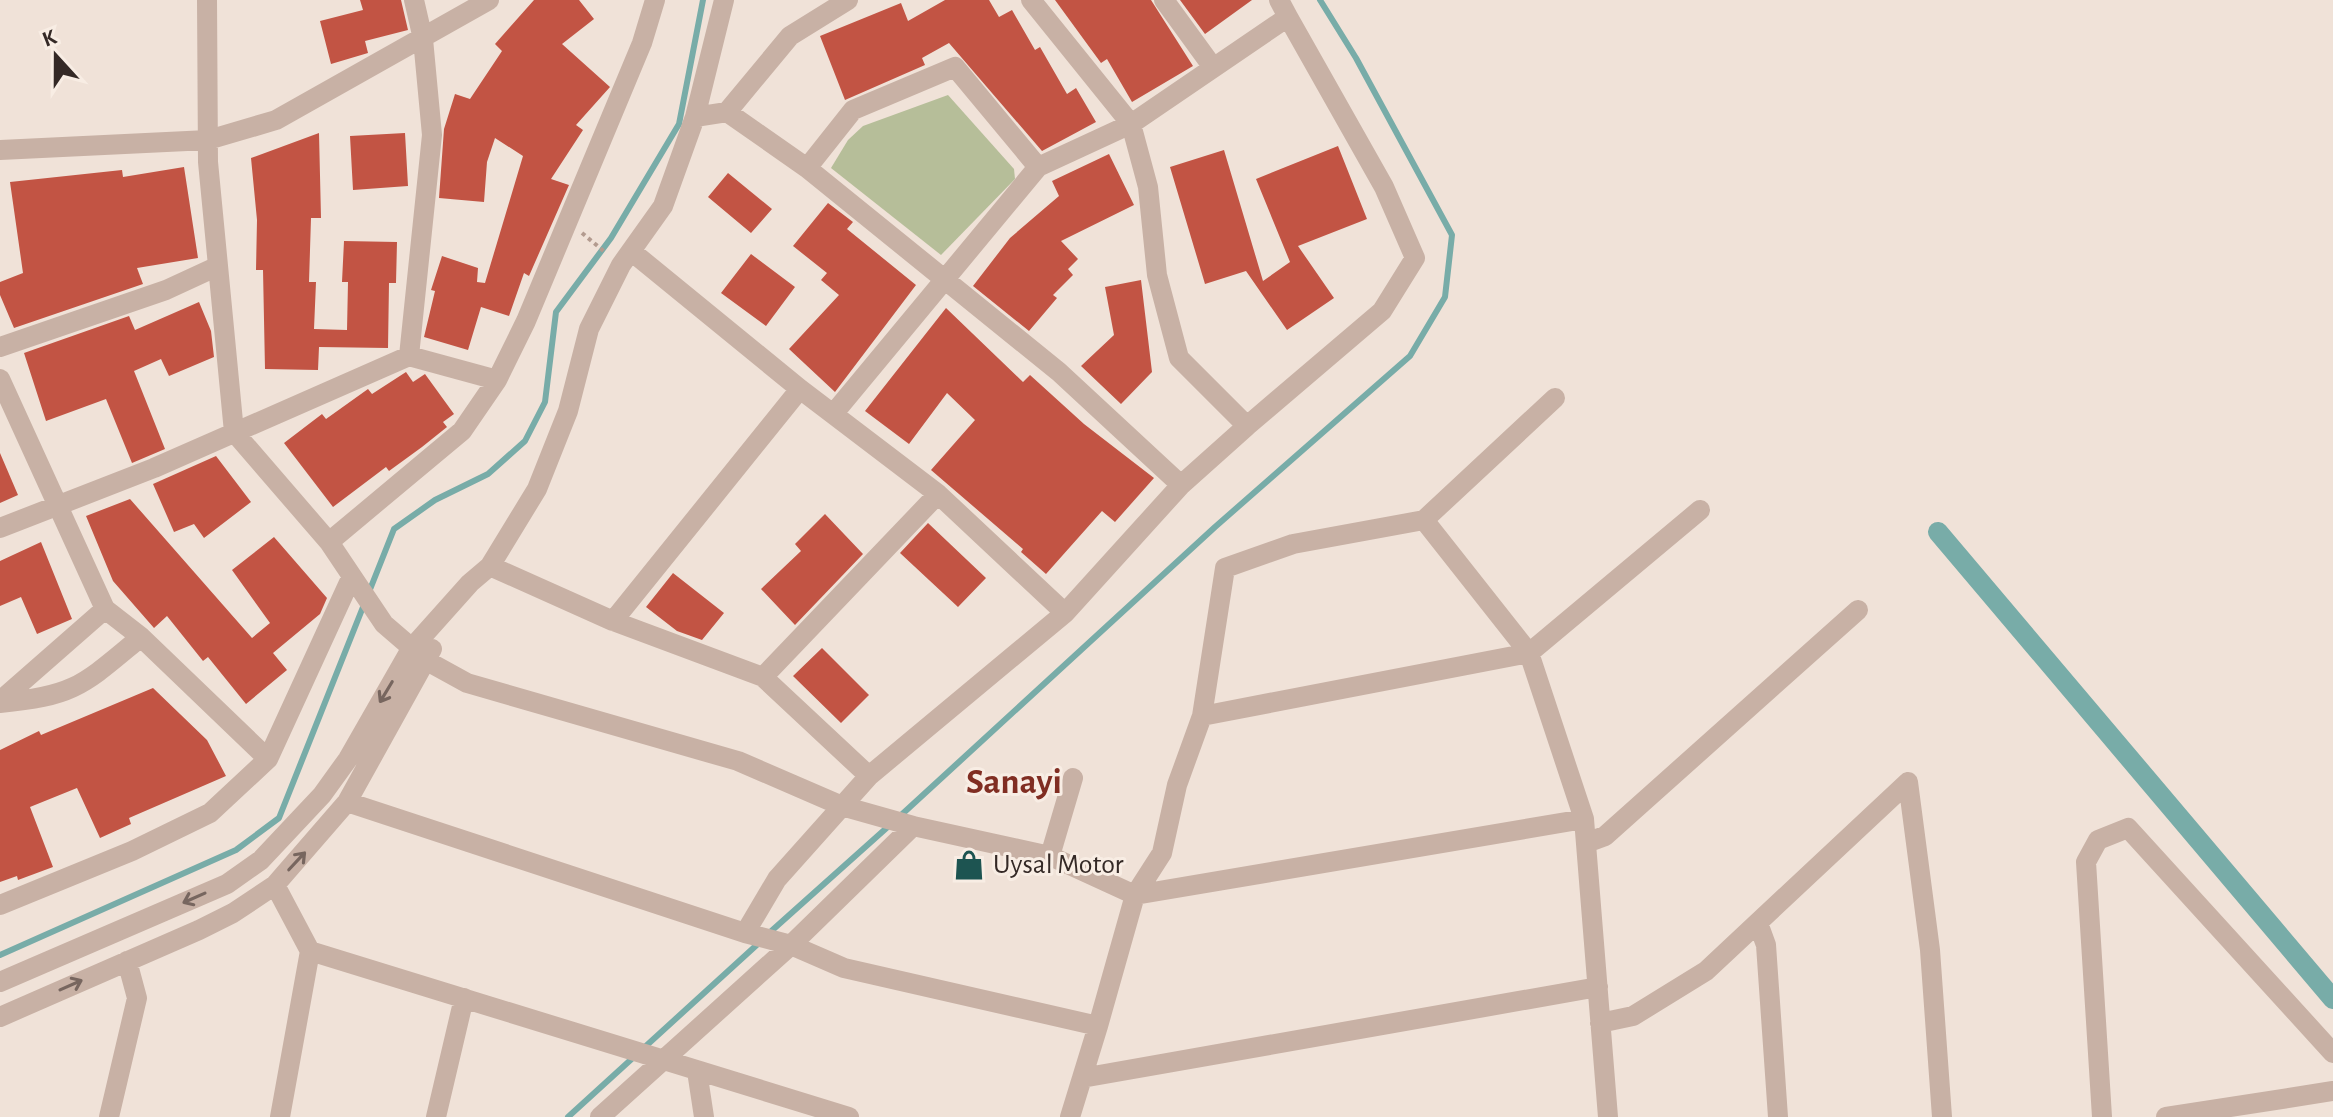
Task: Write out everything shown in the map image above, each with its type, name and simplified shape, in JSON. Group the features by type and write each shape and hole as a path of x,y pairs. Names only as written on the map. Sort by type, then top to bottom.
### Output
{"street":[{"path":"207,0 208,140 234,432 329,542 384,624 419,655 467,683 738,761 845,807 1050,856 1135,895 1584,819"},
{"path":"409,356 432,135 423,39 414,0"},
{"path":"0,150 208,140 276,120 489,0"},
{"path":"329,542 462,431 497,380 526,321 631,70 655,0"},
{"path":"0,982 227,884 261,860 322,795 448,608 490,566 537,489 568,411 589,329 624,257 663,206 695,117 724,0"},
{"path":"695,117 727,112 790,36 848,0"},
{"path":"1031,0 1131,124 1148,187 1157,275 1179,358 1247,426"},
{"path":"1164,0 1212,66"},
{"path":"748,934 777,879 845,807 869,776 1065,613 1181,485 1382,311 1415,258 1384,187 1283,9 1212,66 1131,124 1038,167 941,280 834,413"},
{"path":"807,168 853,110 955,67 1038,167"},
{"path":"727,112 807,168 941,280 1059,372 1181,485"},
{"path":"624,257 938,494 1065,613"},
{"path":"0,347 166,290 218,266"},
{"path":"0,528 409,356 497,380"},
{"path":"0,379 55,506 105,609 141,637 268,759"},
{"path":"613,621 800,389"},
{"path":"1070,1117 1135,895 1162,853 1177,785 1202,716 1225,568 1293,544 1424,520 1555,398"},
{"path":"763,677 938,494"},
{"path":"1202,716 1529,653 1700,510"},
{"path":"1424,520 1529,653 1584,819 1608,1117"},
{"path":"490,566 613,621 763,677 869,776"},
{"path":"0,905 132,851 210,813 268,759 354,579"},
{"path":"0,702 105,609"},
{"path":"1586,843 1605,836 1858,610"},
{"path":"0,702 44,699 79,688 141,637"},
{"path":"0,1017 233,913 275,885 347,802 419,655"},
{"path":"1050,856 1073,778"},
{"path":"1600,1023 1633,1016 1706,971 1908,782 1930,950 1942,1117"},
{"path":"347,802 748,934 788,944 844,968 1098,1026"},
{"path":"600,1117 788,944 910,825"},
{"path":"2102,1117 2086,862 2098,840 2128,828 2333,1053"},
{"path":"275,885 310,951 280,1117"},
{"path":"1758,923 1766,945 1778,1117"},
{"path":"310,951 849,1117"},
{"path":"109,1117 137,998 127,961"},
{"path":"1082,1078 1598,987"},
{"path":"436,1117 464,998"},
{"path":"697,1071 704,1117"},
{"path":"2166,1117 2333,1091"}],"path":[{"path":"573,225 624,257"}],"green space":[{"path":"948,95 1014,169 1015,179 941,255 831,168 848,140 863,126"}],"building":[{"path":"360,0 401,0 408,30 365,41 368,53 331,64 320,21 363,10"},
{"path":"534,0 579,0 594,19 562,44 610,87 576,125 583,130 551,179 569,185 529,276 524,273 509,316 481,307 468,350 424,337 435,291 431,290 442,256 478,268 477,282 485,283 523,156 495,138 487,162 484,202 439,198 444,129 455,94 470,99 502,51 495,44"},
{"path":"945,0 989,0 999,17 1012,10 1035,50 1040,47 1067,94 1076,88 1096,122 1042,151 949,43 922,58 925,65 845,100 820,36 901,3 908,21"},
{"path":"1055,0 1151,0 1193,66 1132,102 1107,59 1101,63"},
{"path":"1180,0 1252,0 1205,34"},
{"path":"319,133 321,218 311,218 309,282 316,282 314,329 347,330 348,282 342,282 344,241 397,242 396,283 389,283 388,348 319,347 318,370 265,369 263,270 256,270 257,220 251,158"},
{"path":"405,133 408,186 353,190 350,136"},
{"path":"1338,146 1367,219 1298,246 1334,298 1287,330 1246,271 1205,284 1170,167 1224,150 1263,281 1290,262 1256,179"},
{"path":"1109,154 1134,205 1061,241 1078,259 1068,269 1073,275 1053,295 1057,298 1029,331 973,286 1010,238 1059,196 1052,181"},
{"path":"184,167 198,258 137,268 143,284 14,328 0,295 0,282 23,273 10,182 122,170 123,177"},
{"path":"728,173 772,209 751,233 708,197"},
{"path":"828,203 853,222 847,229 916,285 835,392 789,349 839,295 821,280 827,273 793,246"},
{"path":"751,254 795,287 766,326 721,293"},
{"path":"1141,280 1152,372 1121,404 1081,366 1114,335 1105,287"},
{"path":"199,302 211,331 214,357 169,376 161,359 134,371 165,449 132,463 106,399 46,421 24,353 129,316 135,330"},
{"path":"946,308 1023,382 1030,375 1084,424 1154,478 1115,522 1102,511 1046,574 1021,552 1023,549 931,470 975,420 947,393 909,444 865,411"},
{"path":"406,372 413,382 425,374 454,414 443,422 447,427 389,471 386,467 333,507 284,443 322,414 326,419 368,389 372,394"},
{"path":"0,453 18,495 0,503"},
{"path":"216,456 251,502 204,538 194,524 174,532 153,484"},
{"path":"130,499 252,638 270,623 232,570 274,537 327,598 320,614 273,653 287,670 246,704 208,657 203,661 167,616 154,628 113,581 86,516"},
{"path":"825,514 863,554 795,625 761,589 801,551 795,544"},
{"path":"928,523 986,578 958,607 900,553"},
{"path":"41,542 72,619 37,634 21,597 0,606 0,561"},
{"path":"673,573 724,613 702,640 677,631 646,607"},
{"path":"822,648 869,695 841,723 793,676"},
{"path":"153,688 207,740 226,776 129,818 131,824 100,838 77,788 30,807 53,867 18,880 17,876 0,882 0,750 39,731 41,735"}],"waterway":[{"path":"369,592 394,529 435,500 488,474 525,441 545,402 556,312 611,238 679,124 703,0"},
{"path":"899,817 1215,527 1410,356 1445,297 1452,235 1356,58 1320,0"},
{"path":"1938,532 2333,999"},
{"path":"0,955 236,850 279,818 365,602"},
{"path":"768,934 891,824"},
{"path":"568,1117 760,942"}],"place":[{"name":"Uysal Motor","path":"969,865"}],"district":[{"name":"Sanayi","path":"1014,782"}]}
